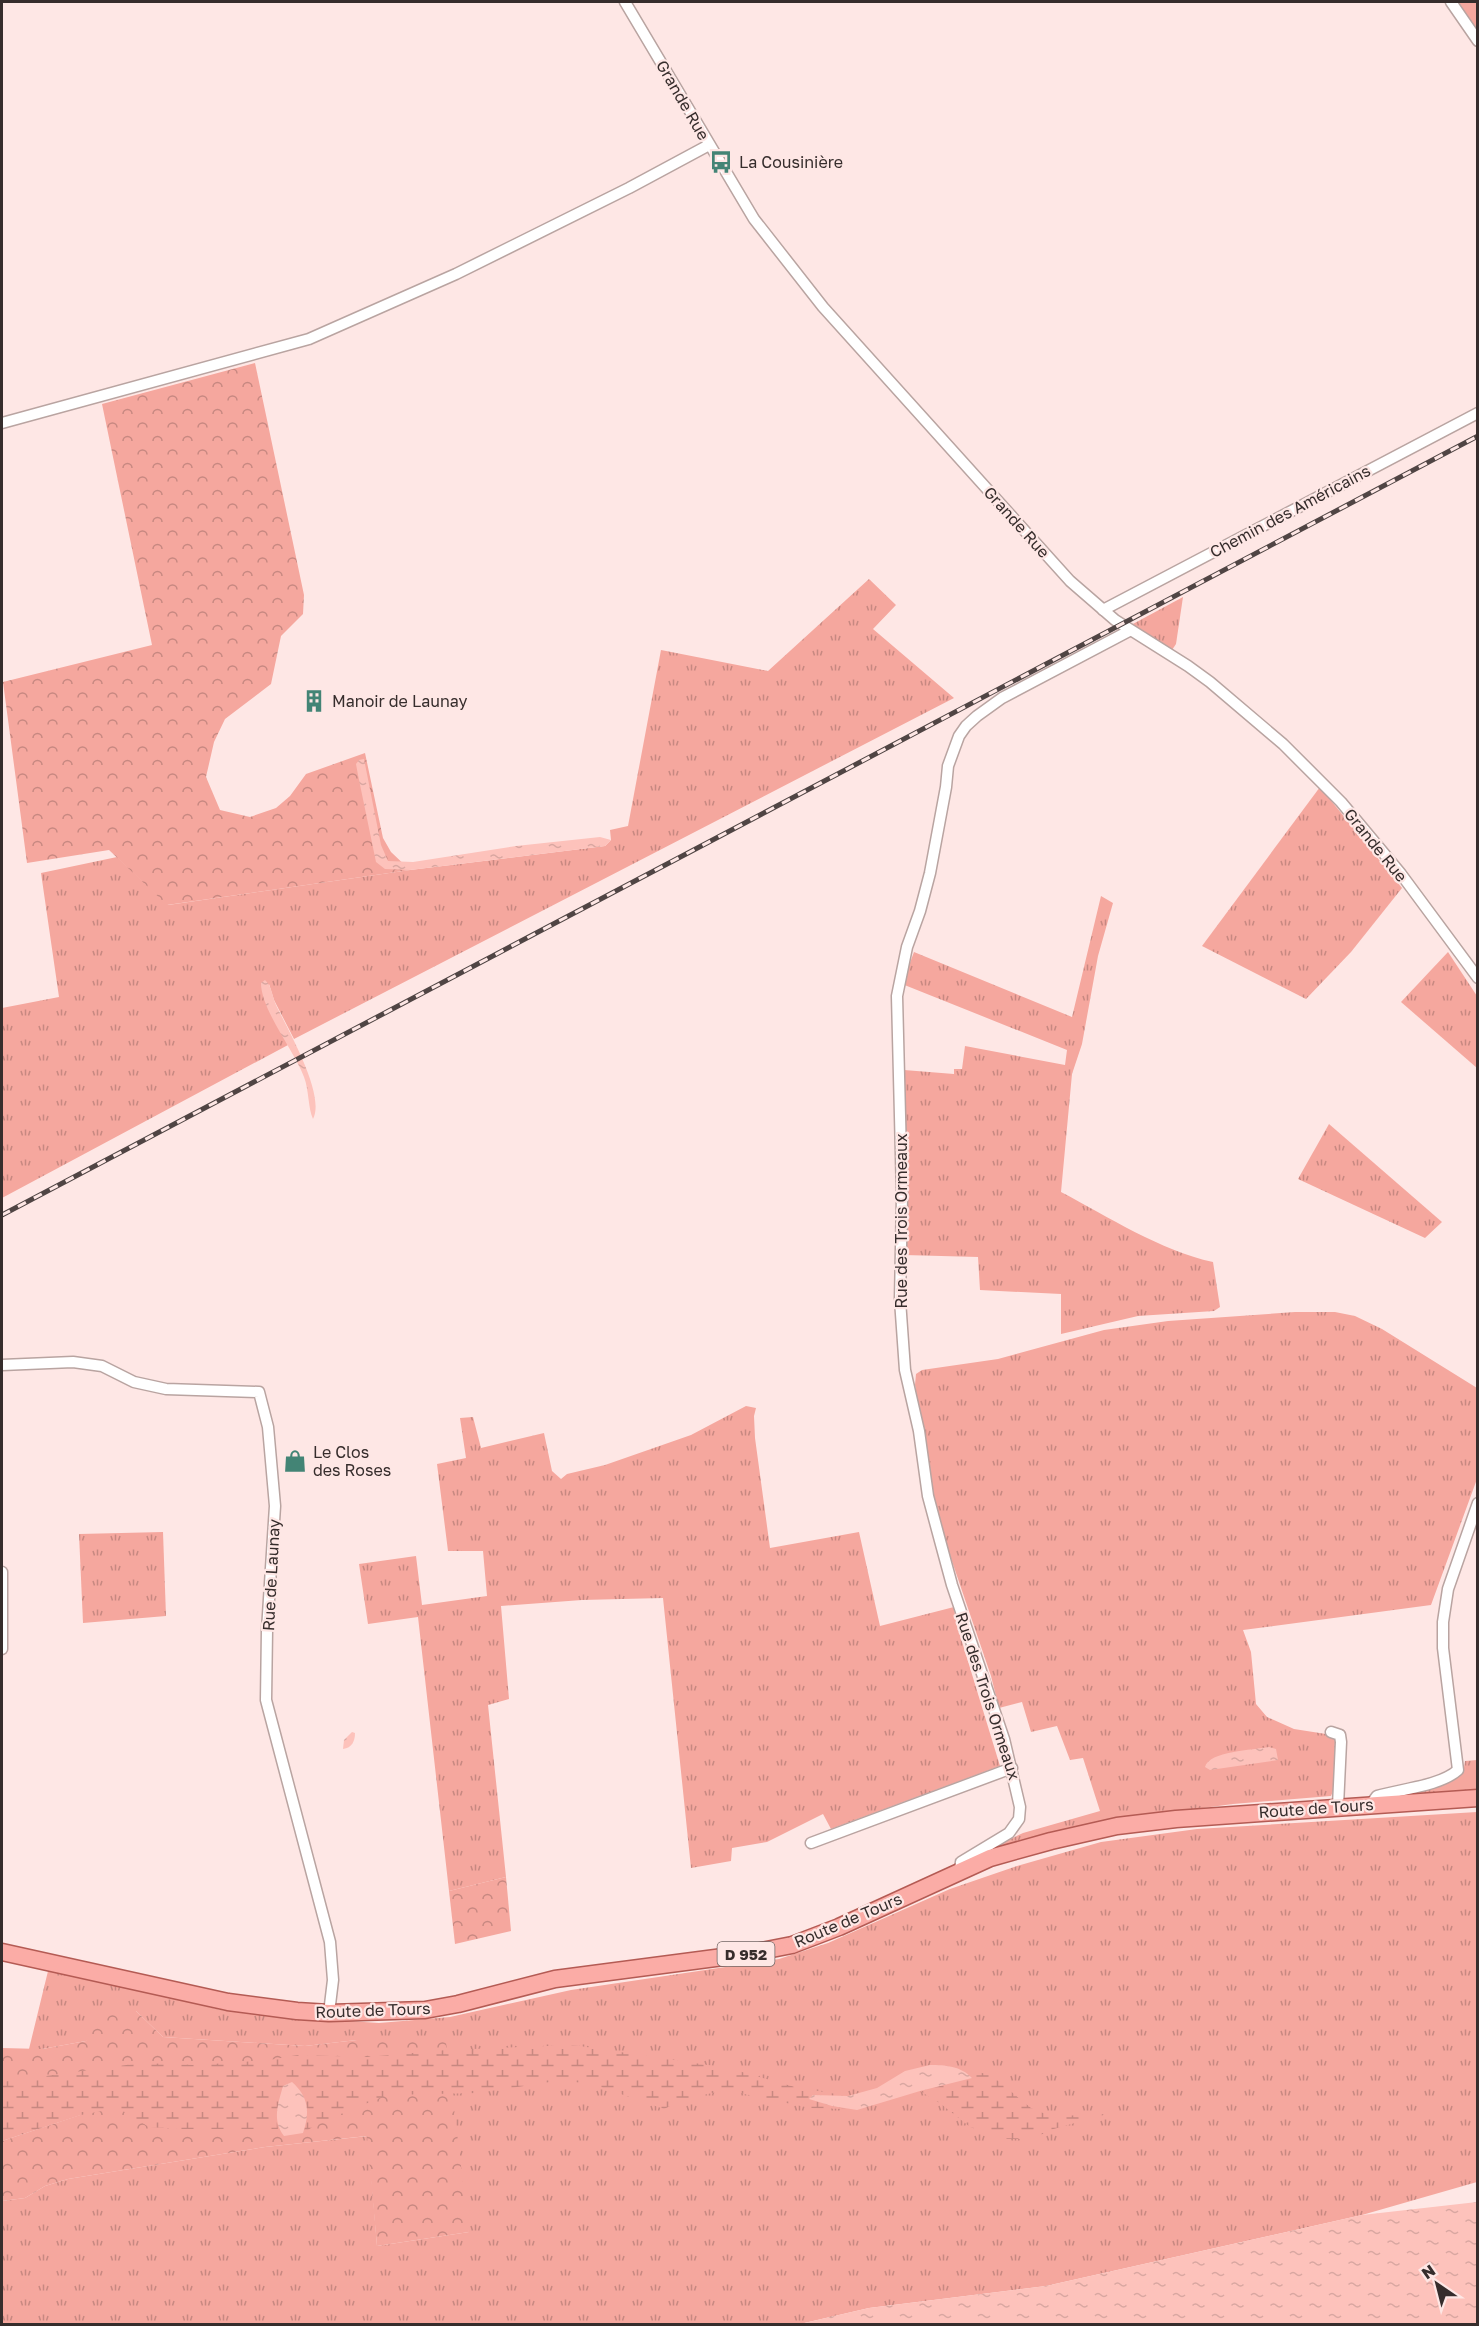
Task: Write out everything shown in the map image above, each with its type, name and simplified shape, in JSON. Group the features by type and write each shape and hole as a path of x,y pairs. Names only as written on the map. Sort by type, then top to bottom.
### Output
{"main road":[{"name":"Route de Tours","path":"2,1952 228,2002 329,2013 425,2010 458,2004 555,1979 746,1954 792,1944 839,1927 990,1858 1117,1826 1338,1806 1478,1798"}],"street":[{"name":"Grande Rue","path":"625,2 754,219 823,307 1059,569 1129,631 1188,666 1210,682 1282,744 1341,802 1401,874 1478,978"},
{"path":"1451,2 1478,41"},
{"path":"2,423 309,339 456,274 629,188 709,145"},
{"name":"Chemin des Américains","path":"1103,610 1478,413"},
{"name":"Rue des Trois Ormeaux","path":"960,1870 961,1862 1009,1833 1019,1819 1019,1799 1004,1739 952,1585 928,1496 919,1431 905,1370 900,1300 902,1196 897,996 907,947 930,873 948,766 959,736 977,716 1002,698 1129,631"},
{"name":"Rue de Launay","path":"2,1365 73,1362 102,1366 134,1382 166,1389 259,1392 268,1427 274,1506 267,1630 266,1700 330,1942 333,1980 329,2013"},
{"path":"1371,1804 1377,1796 1438,1780 1458,1770 1443,1648 1443,1622 1448,1589 1478,1503"},
{"path":"2,1572 2,1649"},
{"path":"1331,1732 1340,1735 1341,1742 1338,1806"},
{"path":"811,1843 1012,1768"}],"green space":[{"path":"1455,2 1477,2 1477,32"},
{"path":"255,363 304,595 303,614 281,636 271,684 225,719 214,742 206,777 220,810 250,817 276,808 290,796 306,774 365,753 383,838 391,852 410,870 167,905 109,850 27,863 3,682 152,645 102,404"},
{"path":"869,579 896,605 873,629 954,698 294,1039 274,1000 269,984 267,1004 288,1045 2,1198 2,1008 59,997 41,873 117,857 168,905 410,870 605,846 611,840 610,830 628,826 661,650 768,671"},
{"path":"1183,597 1176,644 1172,650 1131,625"},
{"path":"1320,787 1402,888 1351,952 1306,999 1202,946"},
{"path":"1101,896 1113,903 1098,956 1082,1044 1072,1074 1061,1192 1154,1241 1193,1257 1213,1262 1220,1307 1214,1311 1138,1316 1061,1334 1061,1294 980,1290 978,1257 904,1255 906,1138 904,1070 954,1074 954,1069 962,1069 965,1046 1065,1065 1067,1050 902,984 914,952 1072,1017"},
{"path":"1448,952 1477,996 1477,1068 1401,1002"},
{"path":"1329,1124 1442,1222 1425,1238 1298,1179"},
{"path":"1295,1312 1335,1312 1355,1316 1382,1329 1477,1388 1477,1479 1431,1605 1243,1630 1251,1652 1256,1704 1267,1717 1294,1729 1326,1734 1335,1739 1338,1746 1337,1782 1331,1796 1233,1804 1097,1822 983,1852 1023,1833 1100,1811 1083,1758 1070,1760 1057,1726 1031,1732 1022,1702 999,1708 991,1676 938,1520 915,1385 916,1374 922,1370 998,1359 1104,1330 1168,1321"},
{"path":"746,1406 756,1408 755,1438 770,1548 859,1532 880,1626 954,1607 956,1622 1000,1766 831,1829 823,1814 767,1842 732,1848 731,1861 691,1868 663,1598 582,1600 501,1606 509,1699 488,1705 506,1877 449,1891 418,1617 368,1624 359,1564 416,1556 422,1605 487,1596 483,1551 448,1551 437,1464 466,1458 460,1418 473,1417 481,1448 544,1433 552,1471 561,1479 567,1474 605,1465 691,1435"},
{"path":"163,1532 166,1616 83,1623 79,1534"},
{"path":"1477,1760 1477,1790 1392,1796 1452,1780 1463,1773 1465,1761"},
{"path":"1477,1812 1477,2182 1362,2215 1046,2286 869,2308 800,2324 2,2324 2,2201 25,2198 45,2186 68,2179 265,2147 368,2136 377,2246 469,2232 357,2040 305,2046 163,2037 136,2011 86,2041 42,2049 29,2049 49,1967 221,2010 379,2023 450,2017 571,1990 779,1959 828,1943 950,1889 1017,1866 1101,1842 1197,1829"},
{"path":"506,1877 511,1931 455,1944 449,1891"},
{"path":"101,2009 136,2011 163,2037 305,2046 357,2040 446,2042 469,2232 377,2246 367,2136 265,2147 68,2179 45,2186 25,2198 2,2201 2,2141 80,2115 2,2090 2,2048 42,2049 86,2041"},
{"path":"573,2045 728,2068 795,2087 848,2096 813,2095 809,2099 846,2109 810,2108 726,2090 685,2099 664,2109 589,2083 556,2081 478,2093 387,2095 319,2123 303,2133 308,2118 303,2092 283,2086 276,2117 278,2129 149,2127 118,2108 81,2115 2,2141 2,2082 141,2063 197,2065 269,2060 297,2055 367,2057 447,2050"},
{"path":"946,2065 991,2075 1031,2108 1043,2113 1060,2116 1107,2114 1050,2130 1033,2139 1003,2139 970,2127 920,2091 971,2078 967,2073"}],"water":[{"path":"364,759 381,845 388,861 413,862 516,846 600,837 611,840 605,846 410,870 385,869 376,862 358,775 356,764 359,760"},
{"path":"265,980 271,988 276,1005 310,1078 316,1108 313,1119 304,1077 262,994 261,983"},
{"path":"352,1732 355,1733 352,1744 343,1749 344,1740"},
{"path":"1269,1747 1276,1749 1278,1760 1210,1770 1205,1767 1208,1762 1223,1754"},
{"path":"930,2065 958,2069 972,2078 857,2110 809,2099 813,2095 848,2096 877,2088 905,2071"},
{"path":"292,2082 305,2099 307,2119 303,2133 284,2136 278,2124 278,2106 283,2086"},
{"path":"1477,2202 1477,2324 800,2324 869,2308 1046,2286 1362,2215"}],"railway":[{"path":"2,1215 1478,436"}],"place":[{"name":"La Cousinière","path":"721,162"},
{"name":"Manoir de Launay","path":"314,701"},
{"name":"Le Clos des Roses","path":"295,1461"}]}
